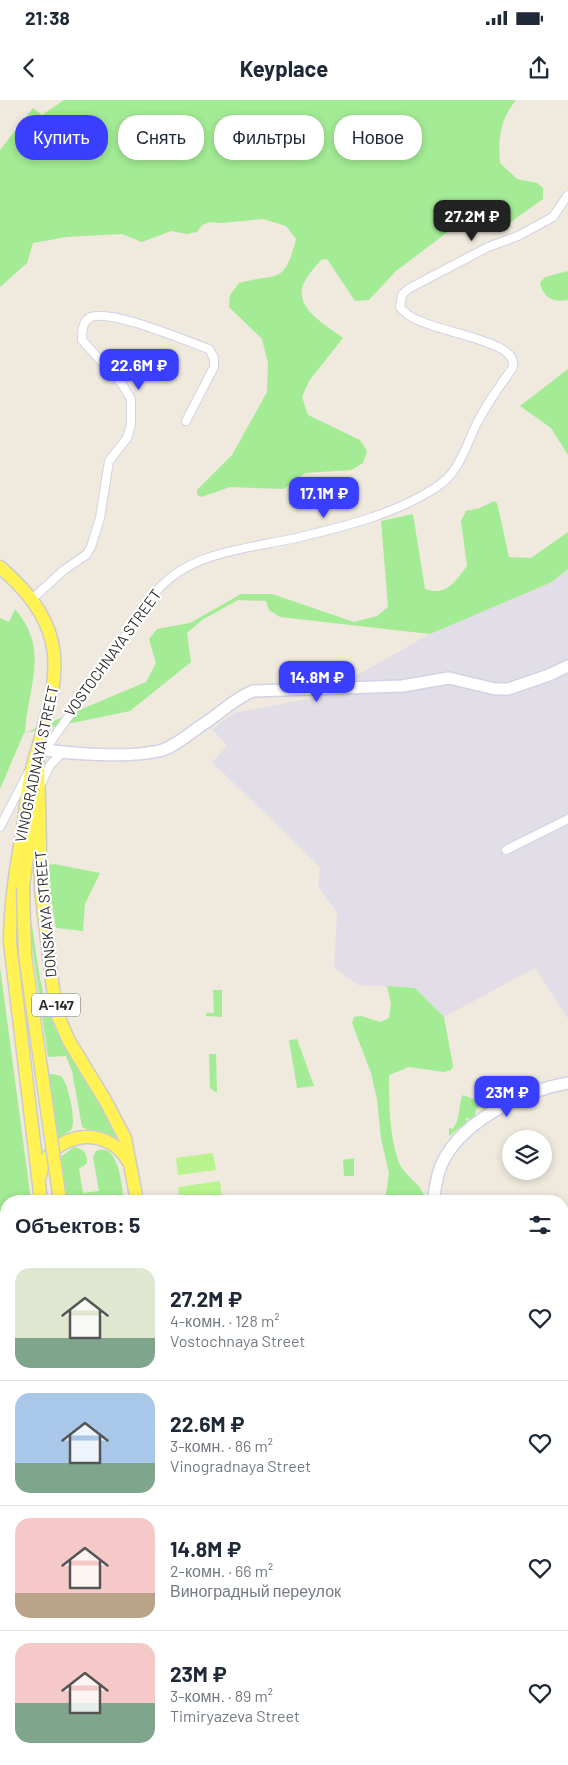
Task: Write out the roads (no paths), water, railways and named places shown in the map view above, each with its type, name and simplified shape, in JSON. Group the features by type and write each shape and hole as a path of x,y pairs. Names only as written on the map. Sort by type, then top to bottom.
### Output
{"main road":[{"name":"VINOGRADNAYA STREET","path":"0,567 31,600 45,622 56,659 51,704 40,752 31,774 14,874 10,943 41,1195"},
{"name":"DONSKAYA STREET","path":"40,752 39,791 42,898 52,983 59,1018 78,1058 125,1138 136,1195"},
{"name":"А-147","path":"40,752 23,888 25,955 59,1195"},
{"name":"А-147","path":"41,1195 40,1172 48,1156 62,1143 79,1137 98,1137 114,1145 127,1159 134,1176"}],"street":[{"name":"VOSTOCHNAYA STREET","path":"40,752 155,593 176,573 238,548 298,538 394,510 437,488 455,471 460,464 478,420 514,364 512,358 501,347 432,327 409,317 400,307 402,296 408,289 443,269 488,247 518,236 553,217 568,195"},
{"path":"31,600 64,570 86,554 91,547 100,518 108,460 127,438 131,425 132,399 122,384 82,340 84,323 90,318 100,315 122,319 208,349 214,358 214,367 186,422"},
{"path":"0,827 40,752 134,754 160,751 204,724 238,697 253,691 402,686 449,678 495,689 508,689 549,675 568,666"},
{"path":"39,791 50,765 64,752"},
{"path":"506,850 568,819"},
{"path":"434,1195 440,1170 448,1154 477,1124 508,1102 540,1089 568,1083"}]}
